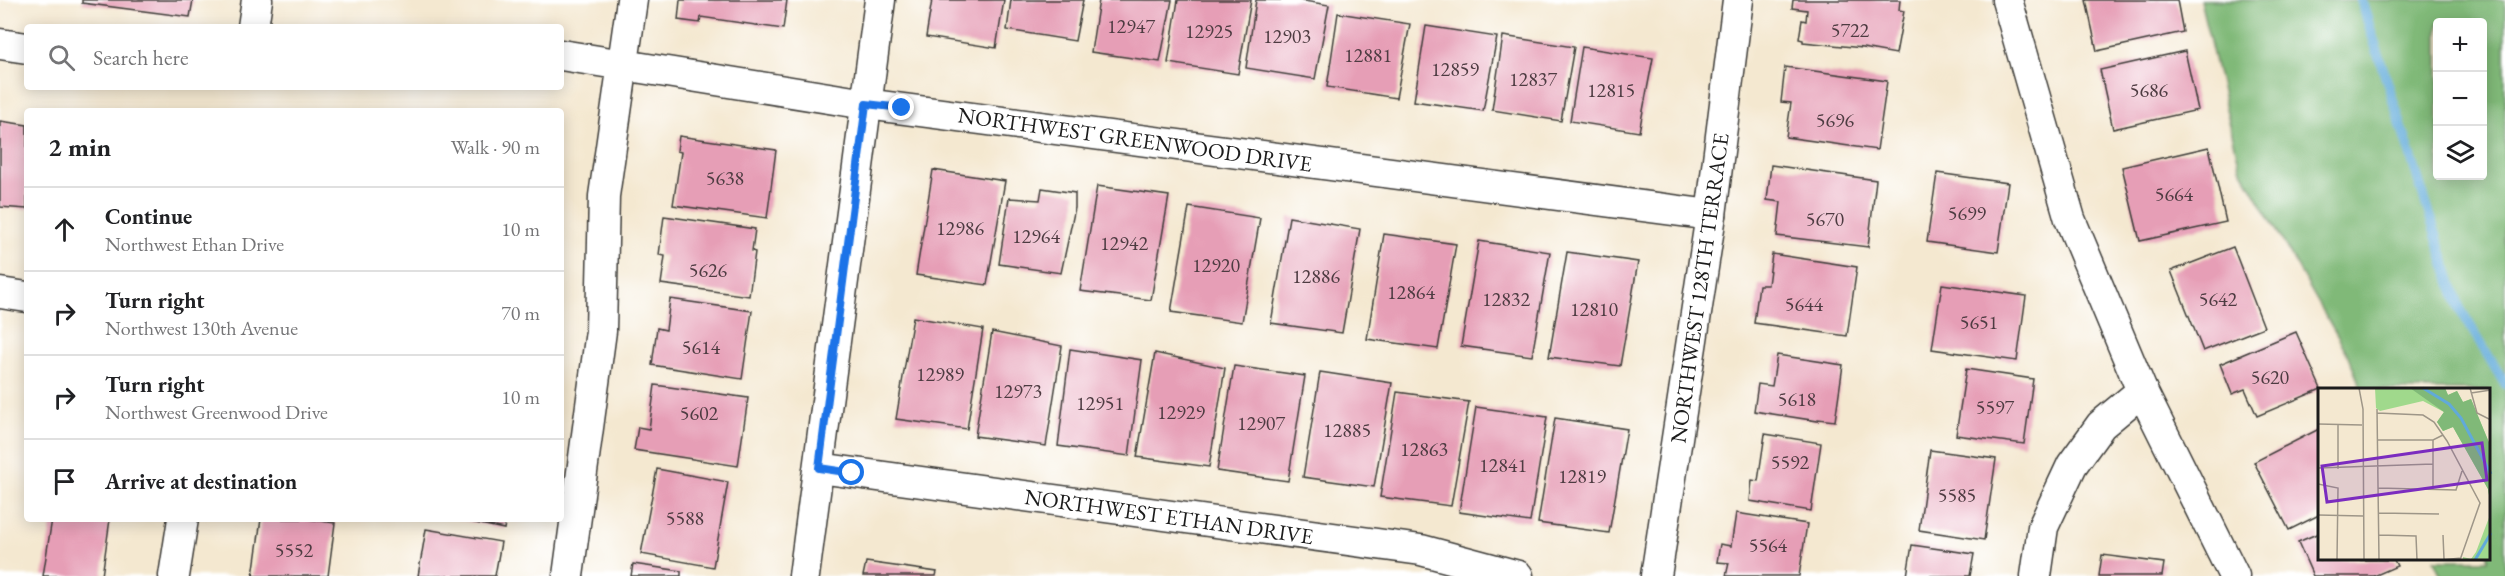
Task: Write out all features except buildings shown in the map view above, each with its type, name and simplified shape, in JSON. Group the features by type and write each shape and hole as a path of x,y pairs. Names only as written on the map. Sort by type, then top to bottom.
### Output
{"street":[{"path":"253,24 257,0"},
{"path":"568,576 601,331 604,196 632,0"},
{"path":"804,576 880,0"},
{"name":"NORTHWEST 128TH TERRACE","path":"1656,576 1711,215 1738,0"},
{"path":"2007,0 2070,219 2142,391 2234,576"},
{"path":"0,44 24,48"},
{"name":"NORTHWEST GREENWOOD DRIVE","path":"564,55 866,104 1711,215"},
{"path":"2036,576 2043,527 2072,465 2101,425 2142,391"},
{"name":"NORTHWEST ETHAN DRIVE","path":"819,468 1421,550 1518,576"},
{"path":"174,576 183,522"}],"green space":[{"path":"2200,0 2505,0 2505,576 2441,576 2434,561 2490,561 2490,388 2361,388 2346,351 2240,167"}],"waterway":[{"path":"2361,0 2459,307 2505,384"}],"route":[{"path":"852,473 819,468 866,104 902,108"}]}
